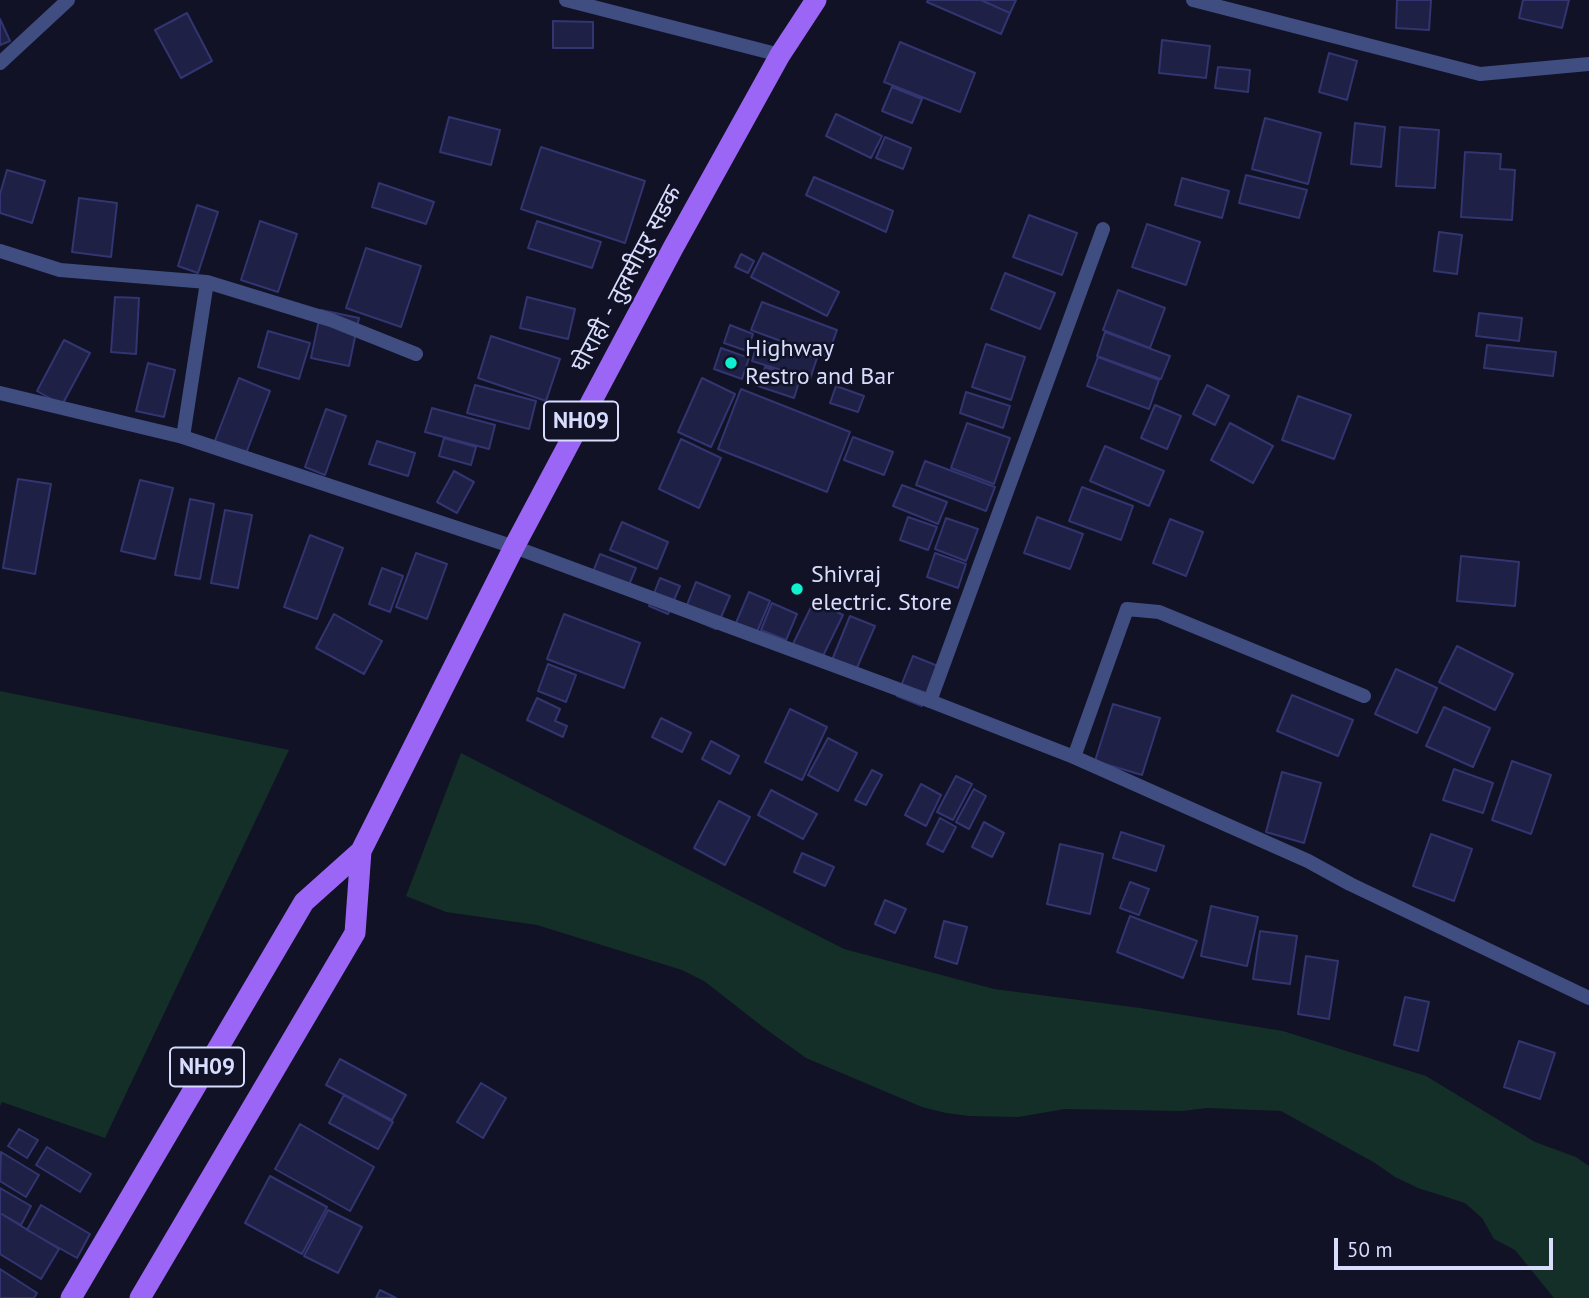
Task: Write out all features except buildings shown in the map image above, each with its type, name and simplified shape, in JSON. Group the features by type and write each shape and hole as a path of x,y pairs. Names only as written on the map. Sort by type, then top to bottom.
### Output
{"main road":[{"name":"घोराही - तुलसीपुर सडक","path":"71,1298 304,902 361,851 514,547 673,247 780,55 816,0"},
{"name":"घोराही - तुलसीपुर सडक","path":"140,1298 355,933 361,851"}],"street":[{"path":"0,63 68,0"},
{"path":"566,0 780,55"},
{"path":"1193,0 1480,74 1589,64"},
{"path":"930,701 1103,229"},
{"path":"0,251 60,270 207,282 331,320 416,354"},
{"path":"183,437 207,282"},
{"path":"0,393 183,437 514,547 930,701 1074,757 1308,861 1350,884 1589,998"},
{"path":"1074,757 1127,609 1159,612 1364,696"}],"green space":[{"path":"0,691 289,750 105,1138 2,1102 0,1106"},
{"path":"461,753 844,949 994,989 1140,1008 1283,1031 1426,1076 1535,1142 1576,1157 1589,1166 1589,1298 1554,1298 1515,1250 1494,1239 1482,1218 1465,1203 1418,1188 1395,1177 1281,1111 1207,1108 1182,1111 1065,1109 1018,1117 946,1113 922,1107 806,1058 704,981 682,970 537,925 446,912 406,896"}],"place":[{"name":"Highway Restro and Bar","path":"731,363"},
{"name":"Shivraj electric. Store","path":"797,589"}]}
